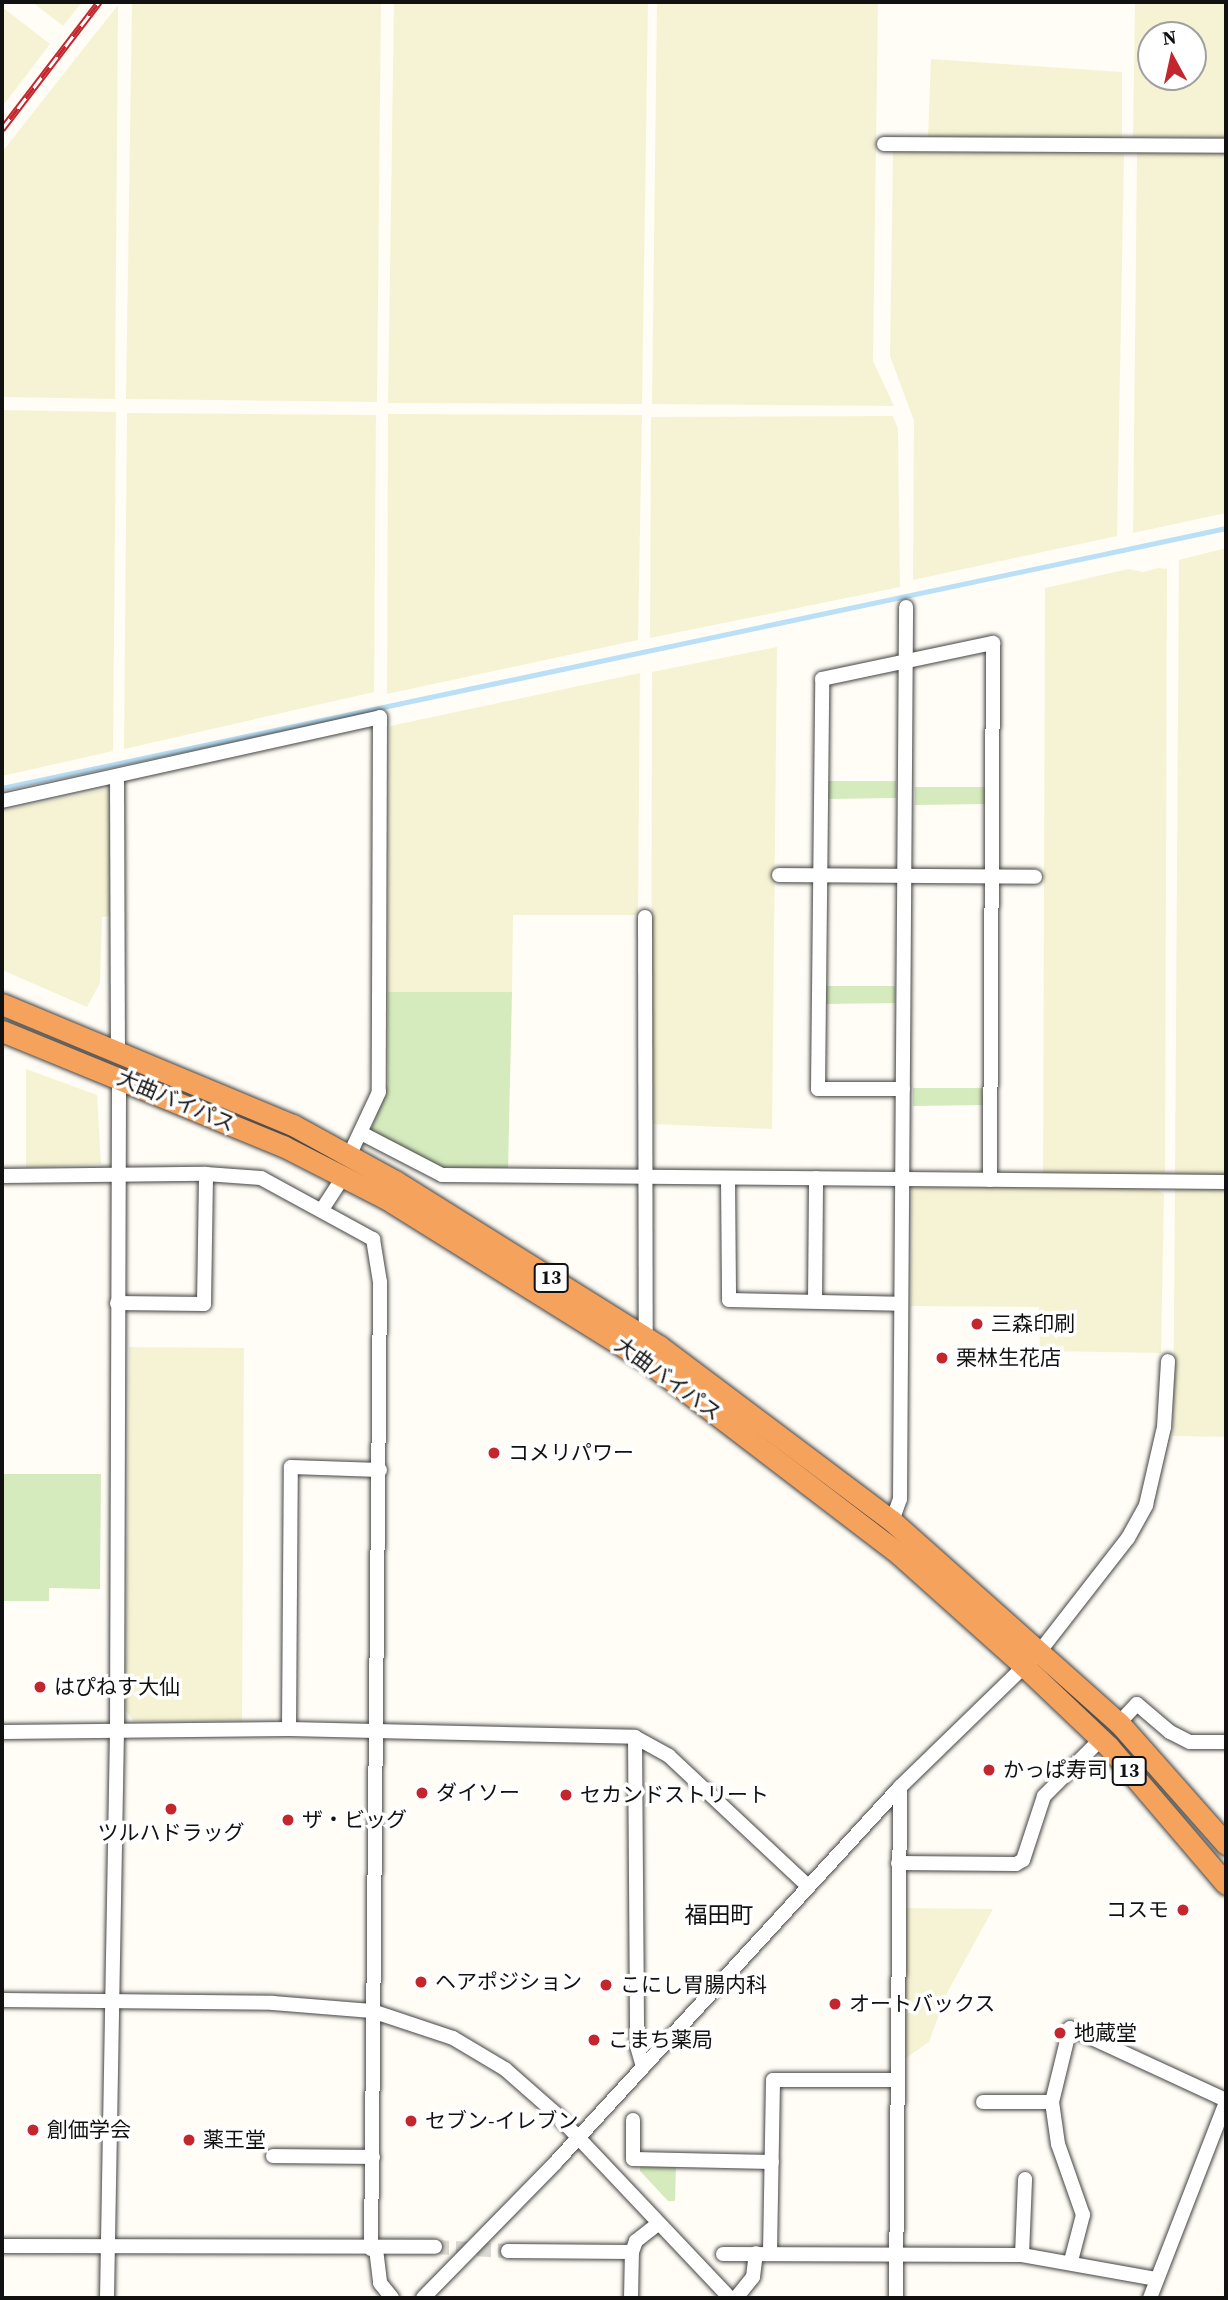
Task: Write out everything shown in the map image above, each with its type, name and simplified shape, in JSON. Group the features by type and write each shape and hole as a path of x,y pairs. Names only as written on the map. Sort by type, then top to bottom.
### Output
{"highway":[{"name":"大曲バイパス","path":"2,1004 293,1125 349,1156 646,1339 805,1452 892,1521 1119,1723 1226,1844"},
{"name":"大曲バイパス","path":"2,1031 118,1076 283,1146 385,1198 648,1362 901,1555 1024,1666 1101,1739 1226,1884"}],"street":[{"path":"884,144 1226,146"},
{"path":"892,1521 900,1499 899,1304 903,1179 906,607"},
{"path":"903,1089 818,1089 822,680 993,643 990,1180"},
{"path":"2,801 380,717 379,1092 349,1156"},
{"path":"117,776 118,1050"},
{"path":"779,875 1035,877"},
{"path":"645,917 646,1339"},
{"path":"107,2298 110,2000 117,1730 115,1177 118,1076"},
{"path":"361,1133 442,1175 644,1179 1226,1182"},
{"path":"117,1303 204,1304 206,1174"},
{"path":"2,1176 115,1177 206,1174 261,1178 323,1208 373,1239 378,1255 380,1470 372,2011 374,2249 380,2283 391,2298"},
{"path":"323,1208 343,1177"},
{"path":"728,1178 729,1300 899,1304"},
{"path":"815,1301 816,1178"},
{"path":"423,2298 578,2138 900,1787 1040,1651 1128,1538 1146,1504 1164,1427 1168,1361"},
{"path":"289,1729 291,1467 380,1470"},
{"path":"1119,1723 1137,1704 1147,1708 1170,1732 1190,1742 1226,1742"},
{"path":"2,1732 289,1729 635,1737 668,1756 808,1886"},
{"path":"635,1737 637,2046 643,2067"},
{"path":"898,1863 1016,1864 1023,1860 1044,1796 1101,1739"},
{"path":"896,2298 900,1787"},
{"path":"2,2000 273,2003 372,2011 453,2038 505,2068 578,2138 730,2298"},
{"path":"1071,2261 1083,2215 1058,2144 1052,2102 1070,2028 1226,2101 1150,2298"},
{"path":"736,2298 753,2277 763,2253 772,2162 773,2080 897,2080"},
{"path":"983,2102 1052,2102"},
{"path":"634,2120 633,2159 772,2162"},
{"path":"273,2156 373,2157"},
{"path":"1022,2255 1025,2179"},
{"path":"631,2298 632,2252 636,2241 658,2224"},
{"path":"2,2246 374,2249 435,2247"},
{"path":"508,2251 632,2252"},
{"path":"723,2254 1022,2255 1071,2261 1157,2279"}],"shaded area":[{"path":"32,2 82,2 63,26"},
{"path":"132,2 381,2 377,402 126,399"},
{"path":"394,2 648,2 642,404 388,403"},
{"path":"657,2 878,2 873,361 894,406 652,404"},
{"path":"1135,2 1226,2 1226,138 1133,137"},
{"path":"118,5 115,399 2,397 2,152"},
{"path":"2,7 50,44 2,107"},
{"path":"931,59 1122,72 1122,138 928,138"},
{"path":"893,152 1124,154 1117,536 913,580 914,421 890,356"},
{"path":"1137,152 1226,153 1226,513 1133,533"},
{"path":"2,410 116,412 113,751 2,776"},
{"path":"127,413 376,415 374,692 124,749"},
{"path":"388,414 642,415 638,640 387,694"},
{"path":"893,416 898,429 900,587 650,638 651,417"},
{"path":"1226,548 1226,1176 1175,1175 1179,560"},
{"path":"1128,569 1143,572 1167,569 1165,1173 1043,1174 1045,588"},
{"path":"777,647 772,1129 651,1124 652,672"},
{"path":"640,673 638,915 513,915 512,992 388,992 390,726"},
{"path":"112,788 111,916 102,917 100,983 87,1007 2,970 2,811"},
{"path":"26,1069 97,1095 101,1164 26,1168"},
{"path":"912,1185 1154,1187 1164,1194 1161,1353 1040,1351 1039,1307 911,1306"},
{"path":"1175,1189 1226,1189 1226,1437 1173,1436"},
{"path":"129,1347 244,1348 242,1721 134,1721 126,1711"},
{"path":"905,1908 993,1909 947,1993 929,2042 903,2060"}],"green space":[{"path":"827,781 896,781 896,798 827,799"},
{"path":"915,787 985,787 985,804 915,805"},
{"path":"825,986 895,986 895,1003 825,1004"},
{"path":"388,992 512,992 508,1170 444,1170 370,1132 388,1085"},
{"path":"913,1088 982,1088 983,1105 913,1106"},
{"path":"2,1474 101,1474 100,1589 49,1588 49,1601 2,1601"},
{"path":"640,2165 676,2166 675,2201 668,2201 640,2171"}],"waterway":[{"path":"2,788 1226,528"}],"tunnel":[{"path":"435,2247 508,2251"}],"railway":[{"path":"2,129 99,2"}],"place":[{"name":"三森印刷","path":"977,1324"},
{"name":"栗林生花店","path":"942,1358"},
{"name":"コメリパワー","path":"494,1453"},
{"name":"はぴねす大仙","path":"40,1687"},
{"name":"かっぱ寿司","path":"989,1770"},
{"name":"ダイソー","path":"422,1793"},
{"name":"セカンドストリート","path":"566,1795"},
{"name":"ツルハドラッグ","path":"171,1809"},
{"name":"ザ・ビッグ","path":"288,1820"},
{"name":"コスモ","path":"1183,1910"},
{"name":"ヘアポジション","path":"421,1982"},
{"name":"こにし胃腸内科","path":"606,1985"},
{"name":"オートバックス","path":"835,2004"},
{"name":"地蔵堂","path":"1060,2033"},
{"name":"こまち薬局","path":"594,2040"},
{"name":"セブン-イレブン","path":"411,2121"},
{"name":"創価学会","path":"33,2130"},
{"name":"薬王堂","path":"189,2140"}],"district":[{"name":"福田町","path":"719,1915"}]}
